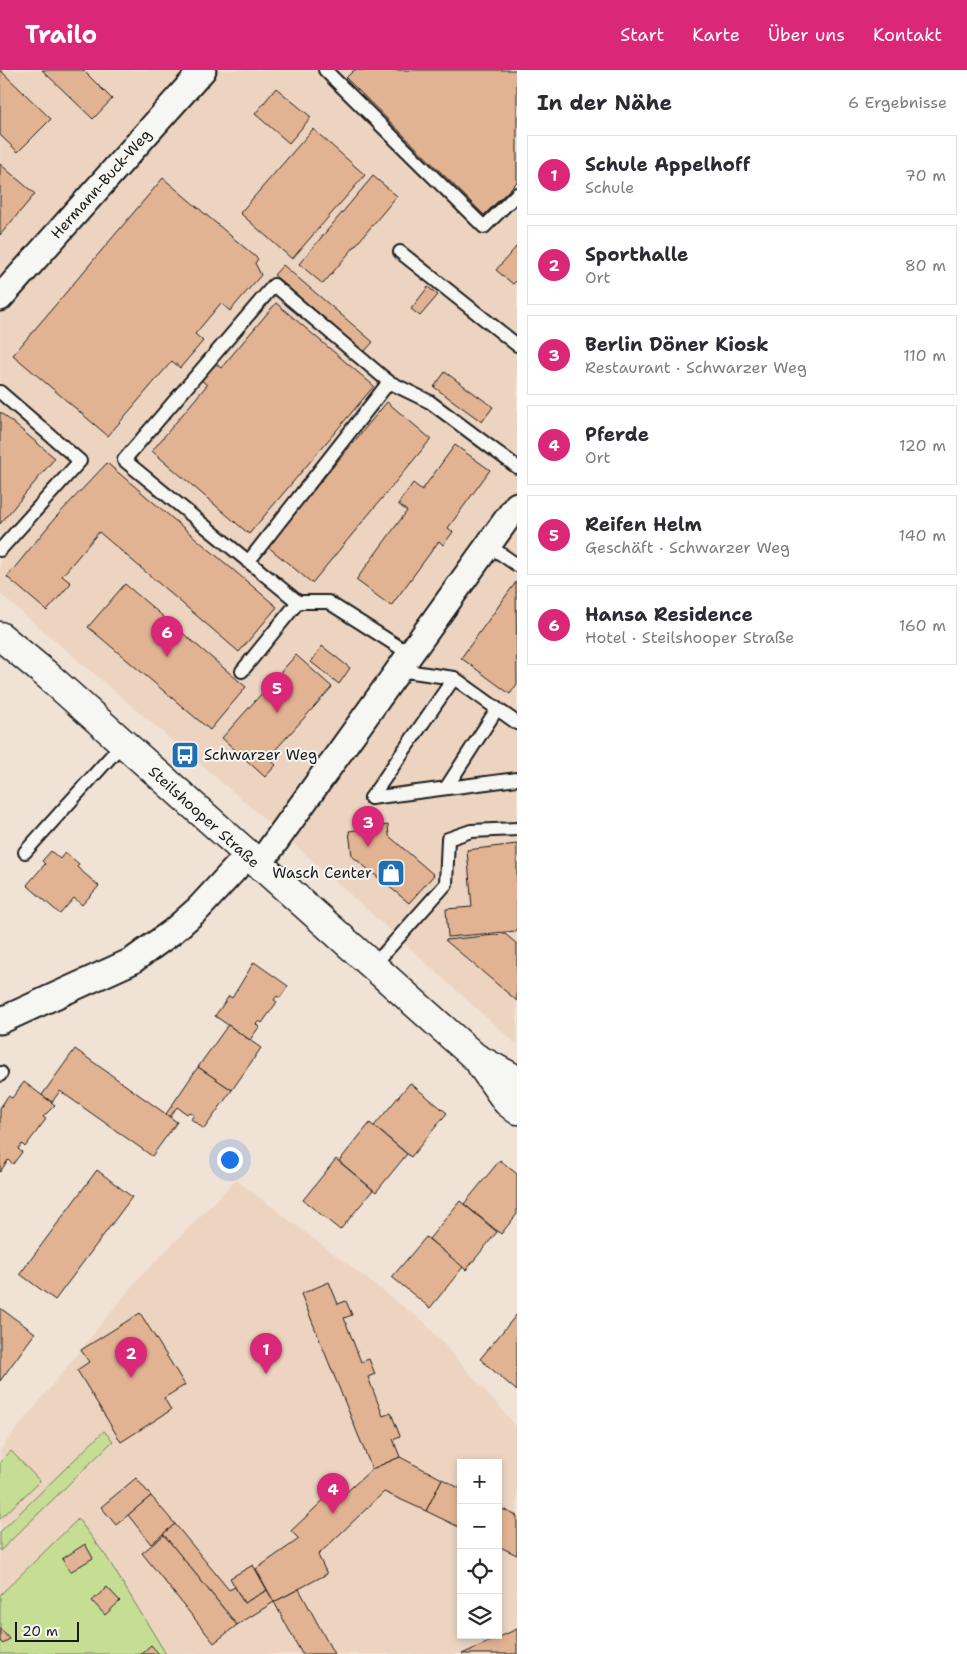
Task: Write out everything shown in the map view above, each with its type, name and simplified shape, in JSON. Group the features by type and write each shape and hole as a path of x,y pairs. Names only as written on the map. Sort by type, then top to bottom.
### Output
{"street":[{"name":"Hermann-Buck-Weg","path":"0,298 203,70"},
{"path":"0,1021 132,962 172,932 253,861 404,662 517,505"},
{"name":"Steilshooper Straße","path":"0,636 476,1057 517,1080"},
{"name":"Steilshooper Straße","path":"476,1057 507,1102 517,1110"}],"lane":[{"path":"325,70 484,227 517,194"},
{"path":"400,252 517,345"},
{"path":"517,467 430,402 389,382 274,285 124,460 298,602 328,602 404,662 454,678 517,723"},
{"path":"248,562 389,382"},
{"path":"0,392 80,461 0,550"},
{"path":"488,545 517,565"},
{"path":"242,672 298,602"},
{"path":"454,678 371,798 517,779"},
{"path":"446,788 497,709"},
{"path":"26,852 123,743"},
{"path":"372,967 446,884 448,839 471,831 517,829"}],"shaded area":[{"path":"0,70 517,70 517,1045 293,843 0,594"},
{"path":"236,1180 424,1322 517,1427 517,1654 166,1654 106,1556 78,1519 0,1595 0,1450 137,1280"}],"green space":[{"path":"104,1431 113,1441 0,1551 0,1532"},
{"path":"11,1451 40,1481 0,1519 0,1462"},
{"path":"78,1519 106,1556 166,1654 0,1654 0,1595"}],"building":[{"path":"0,70 51,119 18,152 0,135"},
{"path":"42,70 83,70 112,99 93,119"},
{"path":"354,70 517,70 517,182 484,215 346,78"},
{"path":"276,88 311,117 289,143 255,114"},
{"path":"313,129 365,175 292,259 240,213"},
{"path":"0,164 35,194 0,235"},
{"path":"373,176 397,196 323,284 299,264"},
{"path":"163,178 258,259 255,263 261,275 230,311 221,303 195,334 203,341 180,368 172,361 108,436 13,355"},
{"path":"517,246 517,280 513,284 496,270"},
{"path":"283,265 373,342 364,352 274,275"},
{"path":"428,287 438,295 420,316 411,309"},
{"path":"276,303 374,386 249,534 152,451 207,385 200,379 214,362 221,368"},
{"path":"445,372 493,407 482,422 434,387"},
{"path":"387,402 431,439 312,583 267,546"},
{"path":"0,412 55,458 0,524"},
{"path":"455,445 490,470 448,528 453,532 443,545 439,541 391,606 356,580 407,511 398,504 413,483 422,490"},
{"path":"107,463 277,607 239,652 99,532 62,576 71,583 47,611 7,577 55,518"},
{"path":"516,582 517,684 510,694 461,658"},
{"path":"125,584 246,687 210,730 88,627"},
{"path":"322,646 350,668 339,684 311,662"},
{"path":"296,655 332,687 268,758 276,765 265,777 222,738"},
{"path":"388,825 389,836 434,875 409,903 352,856 349,831"},
{"path":"517,844 517,931 448,937 446,909 472,907 467,850"},
{"path":"51,851 60,859 65,852 79,864 77,867 99,886 82,905 74,898 60,914 27,885 45,864 42,861"},
{"path":"505,934 517,944 517,1001 445,940"},
{"path":"254,962 288,986 280,998 277,996 274,1000 277,1002 262,1023 259,1021 256,1024 259,1027 250,1040 215,1016 229,996 232,998"},
{"path":"228,1025 261,1048 232,1090 198,1067"},
{"path":"75,1049 177,1122 152,1156 60,1091 52,1102 42,1095"},
{"path":"198,1067 232,1090 204,1129 191,1119 194,1115 189,1112 187,1114 177,1107 170,1117 166,1114"},
{"path":"24,1082 55,1105 43,1117 46,1119 25,1147 22,1144 18,1149 22,1152 13,1164 8,1160 0,1172 0,1108 8,1096 12,1098"},
{"path":"410,1083 447,1113 411,1157 374,1126"},
{"path":"370,1123 407,1154 376,1192 339,1161"},
{"path":"336,1159 373,1190 340,1230 303,1200"},
{"path":"500,1160 517,1174 517,1214 501,1234 464,1204"},
{"path":"97,1170 132,1197 55,1300 20,1274"},
{"path":"460,1201 497,1232 466,1270 429,1239"},
{"path":"426,1237 463,1267 430,1308 392,1277"},
{"path":"329,1282 338,1304 346,1301 352,1315 344,1318 361,1362 369,1359 375,1374 368,1377 383,1416 391,1413 400,1436 393,1439 400,1457 372,1469 301,1294"},
{"path":"0,1308 35,1333 0,1381"},
{"path":"140,1313 185,1385 164,1398 171,1410 121,1442 77,1370 89,1362 81,1350"},
{"path":"517,1314 517,1391 480,1359"},
{"path":"400,1457 442,1479 426,1511 384,1492 318,1555 327,1574 274,1602 256,1569 299,1539 291,1531 334,1490 341,1497 372,1469"},
{"path":"136,1478 151,1496 116,1525 101,1507"},
{"path":"442,1479 457,1487 457,1526 426,1511"},
{"path":"151,1496 175,1524 151,1544 128,1515"},
{"path":"502,1509 517,1516 517,1555 502,1548"},
{"path":"175,1524 229,1590 235,1587 244,1603 267,1590 274,1602 237,1625 163,1534"},
{"path":"164,1535 237,1625 214,1643 142,1553"},
{"path":"85,1544 93,1558 70,1572 62,1559"},
{"path":"253,1565 267,1590 244,1603 230,1578"},
{"path":"107,1587 120,1601 105,1615 92,1601"},
{"path":"299,1589 334,1654 302,1654 274,1602"},
{"path":"0,1628 9,1639 3,1644 0,1641"},
{"path":"517,1629 517,1654 462,1654 495,1639 502,1639 502,1636"},
{"path":"151,1645 159,1654 141,1654"}],"place":[{"name":"Hansa Residence","path":"167,657"},
{"name":"Reifen Helm","path":"277,713"},
{"name":"Schwarzer Weg","path":"185,755"},
{"name":"Berlin Döner Kiosk","path":"368,847"},
{"name":"Wasch Center","path":"391,873"},
{"name":"Schule Appelhoff","path":"266,1374"},
{"name":"Sporthalle","path":"131,1378"},
{"name":"Pferde","path":"333,1514"}]}
